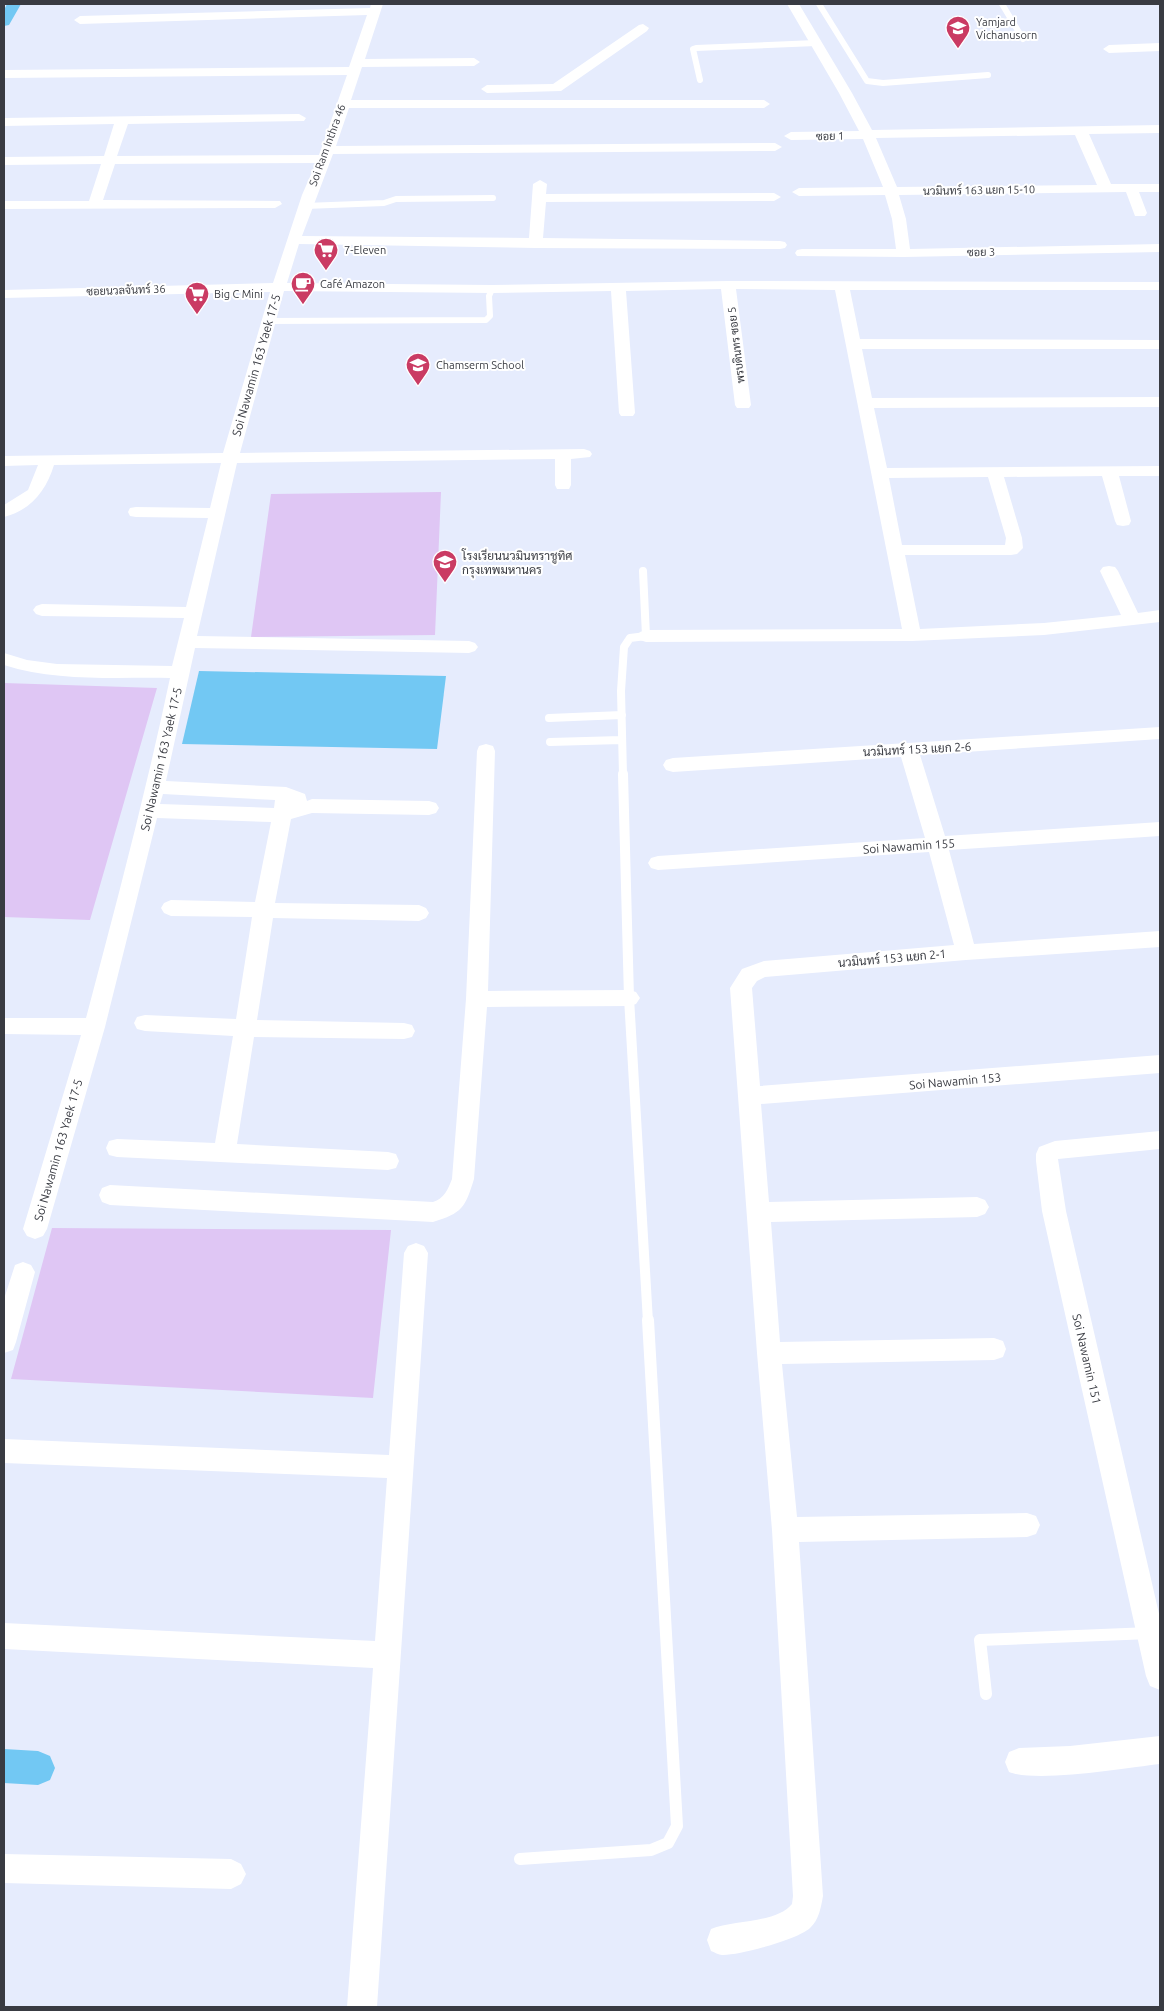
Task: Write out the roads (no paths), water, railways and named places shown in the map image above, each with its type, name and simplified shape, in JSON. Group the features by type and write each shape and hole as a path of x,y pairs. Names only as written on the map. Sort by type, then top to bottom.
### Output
{"street":[{"path":"793,4 868,135 890,191 902,235 904,253"},
{"path":"80,20 376,7"},
{"name":"Soi Ram Inthra 46","path":"278,287 326,155 376,7"},
{"path":"476,90 556,88 643,28"},
{"path":"1109,49 1160,47"},
{"path":"4,74 356,67 474,62"},
{"path":"344,98 396,91"},
{"path":"344,98 764,104"},
{"path":"4,122 299,118"},
{"path":"95,204 122,121"},
{"name":"ซอย 1","path":"791,136 1160,129"},
{"path":"1080,130 1106,188"},
{"path":"4,161 108,162 326,155 775,147"},
{"path":"1131,188 1140,212"},
{"name":"นวมินทร์ 163 แยก 15-10","path":"799,192 1160,188"},
{"path":"536,244 540,191 774,197"},
{"path":"4,205 275,204"},
{"path":"294,240 536,244 780,245"},
{"name":"ซอย 3","path":"802,253 1160,248"},
{"name":"ซอยนวลจันทร์ 36","path":"4,294 278,287 492,289 728,285 842,287 1160,286"},
{"name":"พรบดินทร ซอย 5","path":"728,285 743,405"},
{"name":"Soi Nawamin 163 Yaek 17-5","path":"36,1229 94,1027 150,811 180,672 230,459 278,287"},
{"path":"618,287 627,412"},
{"path":"842,287 912,636"},
{"path":"853,344 1160,344"},
{"path":"865,404 1160,402"},
{"path":"4,461 47,462 584,454"},
{"path":"563,455 563,485"},
{"path":"4,512 31,497 40,487 47,462"},
{"path":"879,472 995,473 1160,470"},
{"path":"1109,471 1123,522"},
{"path":"894,550 1011,550 1014,548 1014,538 995,473"},
{"path":"136,512 218,513"},
{"path":"1109,571 1132,619"},
{"path":"42,610 195,613"},
{"path":"646,636 912,636 1044,629 1160,616"},
{"path":"188,642 469,647"},
{"path":"4,659 26,666 57,670 180,672"},
{"name":"นวมินทร์ 153 แยก 2-6","path":"673,765 1160,733"},
{"path":"909,750 966,952"},
{"path":"110,1195 433,1212 446,1208 458,1194 462,1178 478,999 486,751"},
{"path":"156,787 286,794 312,806"},
{"path":"225,1152 264,910 286,794"},
{"path":"150,811 281,815 312,806 429,808"},
{"name":"Soi Nawamin 155","path":"658,863 1160,829"},
{"path":"171,908 419,913"},
{"name":"นวมินทร์ 153 แยก 2-1","path":"749,1096 741,988 744,978 751,973 764,969 966,952 1160,939"},
{"path":"478,999 629,998"},
{"path":"145,1022 246,1028 404,1031"},
{"path":"4,1026 94,1027"},
{"name":"Soi Nawamin 153","path":"749,1096 1160,1064"},
{"path":"722,1940 780,1928 796,1922 805,1911 808,1896 785,1530 749,1096"},
{"name":"Soi Nawamin 151","path":"1160,1140 1055,1150 1047,1154 1056,1220 1156,1633 1160,1676"},
{"path":"117,1148 388,1161"},
{"path":"758,1212 977,1207"},
{"path":"362,2007 416,1253"},
{"path":"4,1342 8,1311 23,1272"},
{"path":"769,1353 994,1349"},
{"path":"4,1451 400,1467"},
{"path":"785,1530 1027,1525"},
{"path":"4,1636 387,1655"},
{"path":"1019,1762 1070,1760 1160,1750"},
{"path":"4,1868 231,1874"}],"lane":[{"path":"819,4 867,81 883,83 988,75"},
{"path":"1002,4 1023,39"},
{"path":"700,80 693,49 696,48 816,43"},
{"path":"306,206 384,203 396,199 493,198"},
{"path":"268,321 486,320 490,316 489,296 492,289"},
{"path":"520,1859 651,1850 664,1847 673,1839 677,1826 629,998 621,740 624,647 630,638 646,636 643,571"},
{"path":"549,718 622,715"},
{"path":"550,742 621,740"},
{"path":"986,1694 980,1640 1156,1633"}],"water":[{"path":"199,671 446,676 437,749 182,744"}],"waterway":[{"path":"4,22 14,4"},
{"path":"4,1766 38,1768"}],"place":[{"name":"Yamjard Vichanusorn","path":"958,49"},
{"name":"7-Eleven","path":"326,271"},
{"name":"Café Amazon","path":"303,305"},
{"name":"Big C Mini","path":"197,315"},
{"name":"Chamserm School","path":"418,386"},
{"name":"โรงเรียนนวมินทราชูทิศ กรุงเทพมหานคร","path":"445,583"}]}
